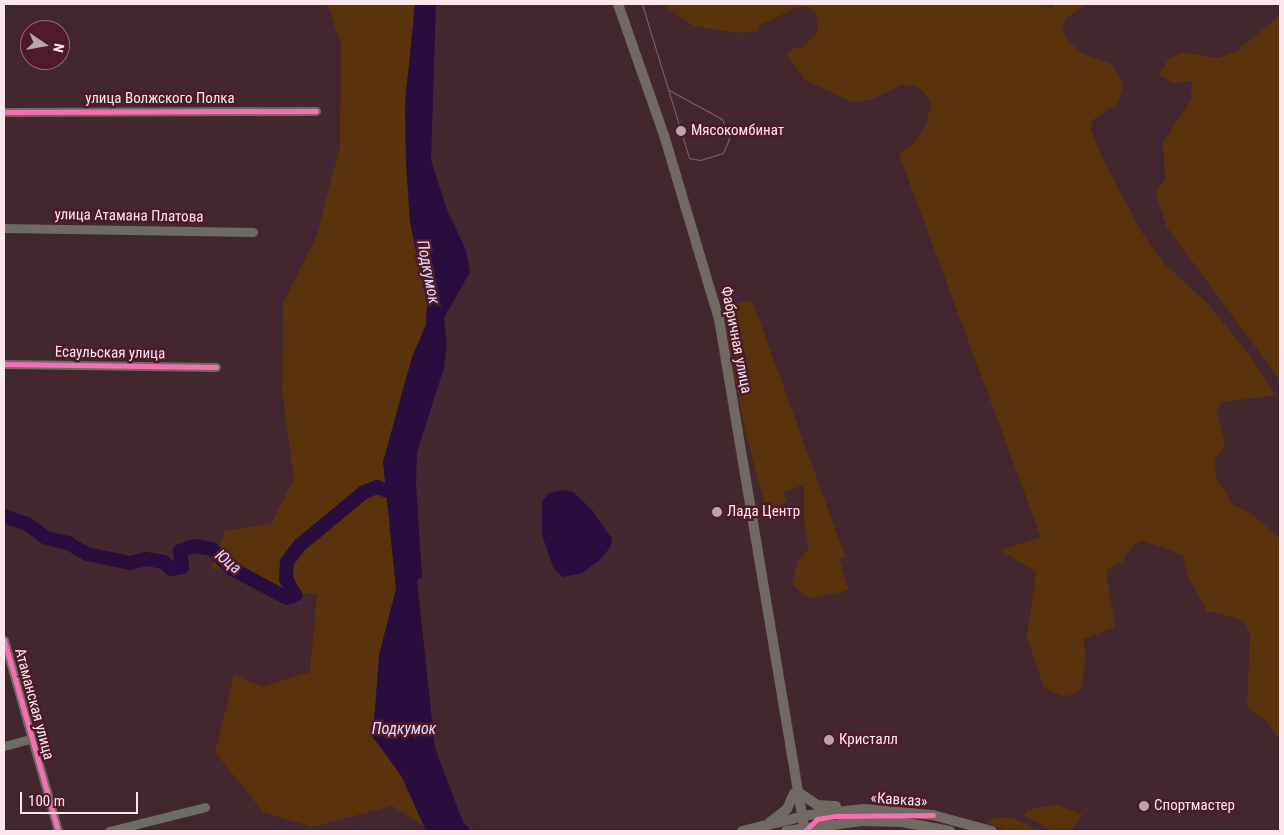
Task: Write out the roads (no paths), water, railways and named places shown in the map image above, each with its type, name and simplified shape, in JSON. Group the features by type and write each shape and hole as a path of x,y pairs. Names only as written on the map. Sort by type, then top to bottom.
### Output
{"main road":[{"name":"Фабричная улица","path":"618,4 664,135 719,318 796,793 803,823"},
{"path":"764,828 786,809 796,793 817,805 898,806 933,815"},
{"name":"«Кавказ»","path":"786,831 803,823 864,809 933,815 992,831"},
{"name":"«Кавказ»","path":"803,823 902,822 950,831"},
{"path":"742,831 803,823"}],"street":[{"name":"улица Волжского Полка","path":"4,112 316,111"},
{"name":"улица Атамана Платова","path":"4,228 253,232"},
{"name":"Есаульская улица","path":"4,364 216,367"},
{"name":"Атаманская улица","path":"4,640 30,739 58,831"},
{"path":"4,746 30,739"},
{"path":"110,831 205,806"}],"water":[{"name":"Подкумок","path":"415,4 436,4 431,160 447,210 466,250 470,272 444,318 447,345 444,368 417,452 416,482 422,577 417,581 435,748 463,822 471,831 426,831 402,777 373,737 379,655 396,589 383,462 412,357 426,325 427,304 410,222 406,162 405,104"},
{"path":"562,490 573,492 592,510 612,539 611,546 601,559 582,573 563,577 554,569 542,535 542,502 549,493"}],"waterway":[{"name":"Юца","path":"4,516 27,524 46,538 68,543 87,554 130,563 146,559 164,562 171,569 182,567 180,551 194,546 212,549 232,569 287,598 295,595 286,579 287,562 300,545 364,492 377,487 403,497"}],"tram line":[{"path":"642,4 689,158 700,160 723,153 729,139 722,119 669,90"}],"place":[{"name":"Мясокомбинат","path":"681,131"},
{"name":"Лада Центр","path":"717,512"},
{"name":"Кристалл","path":"829,740"},
{"name":"Спортмастер","path":"1144,806"}]}
